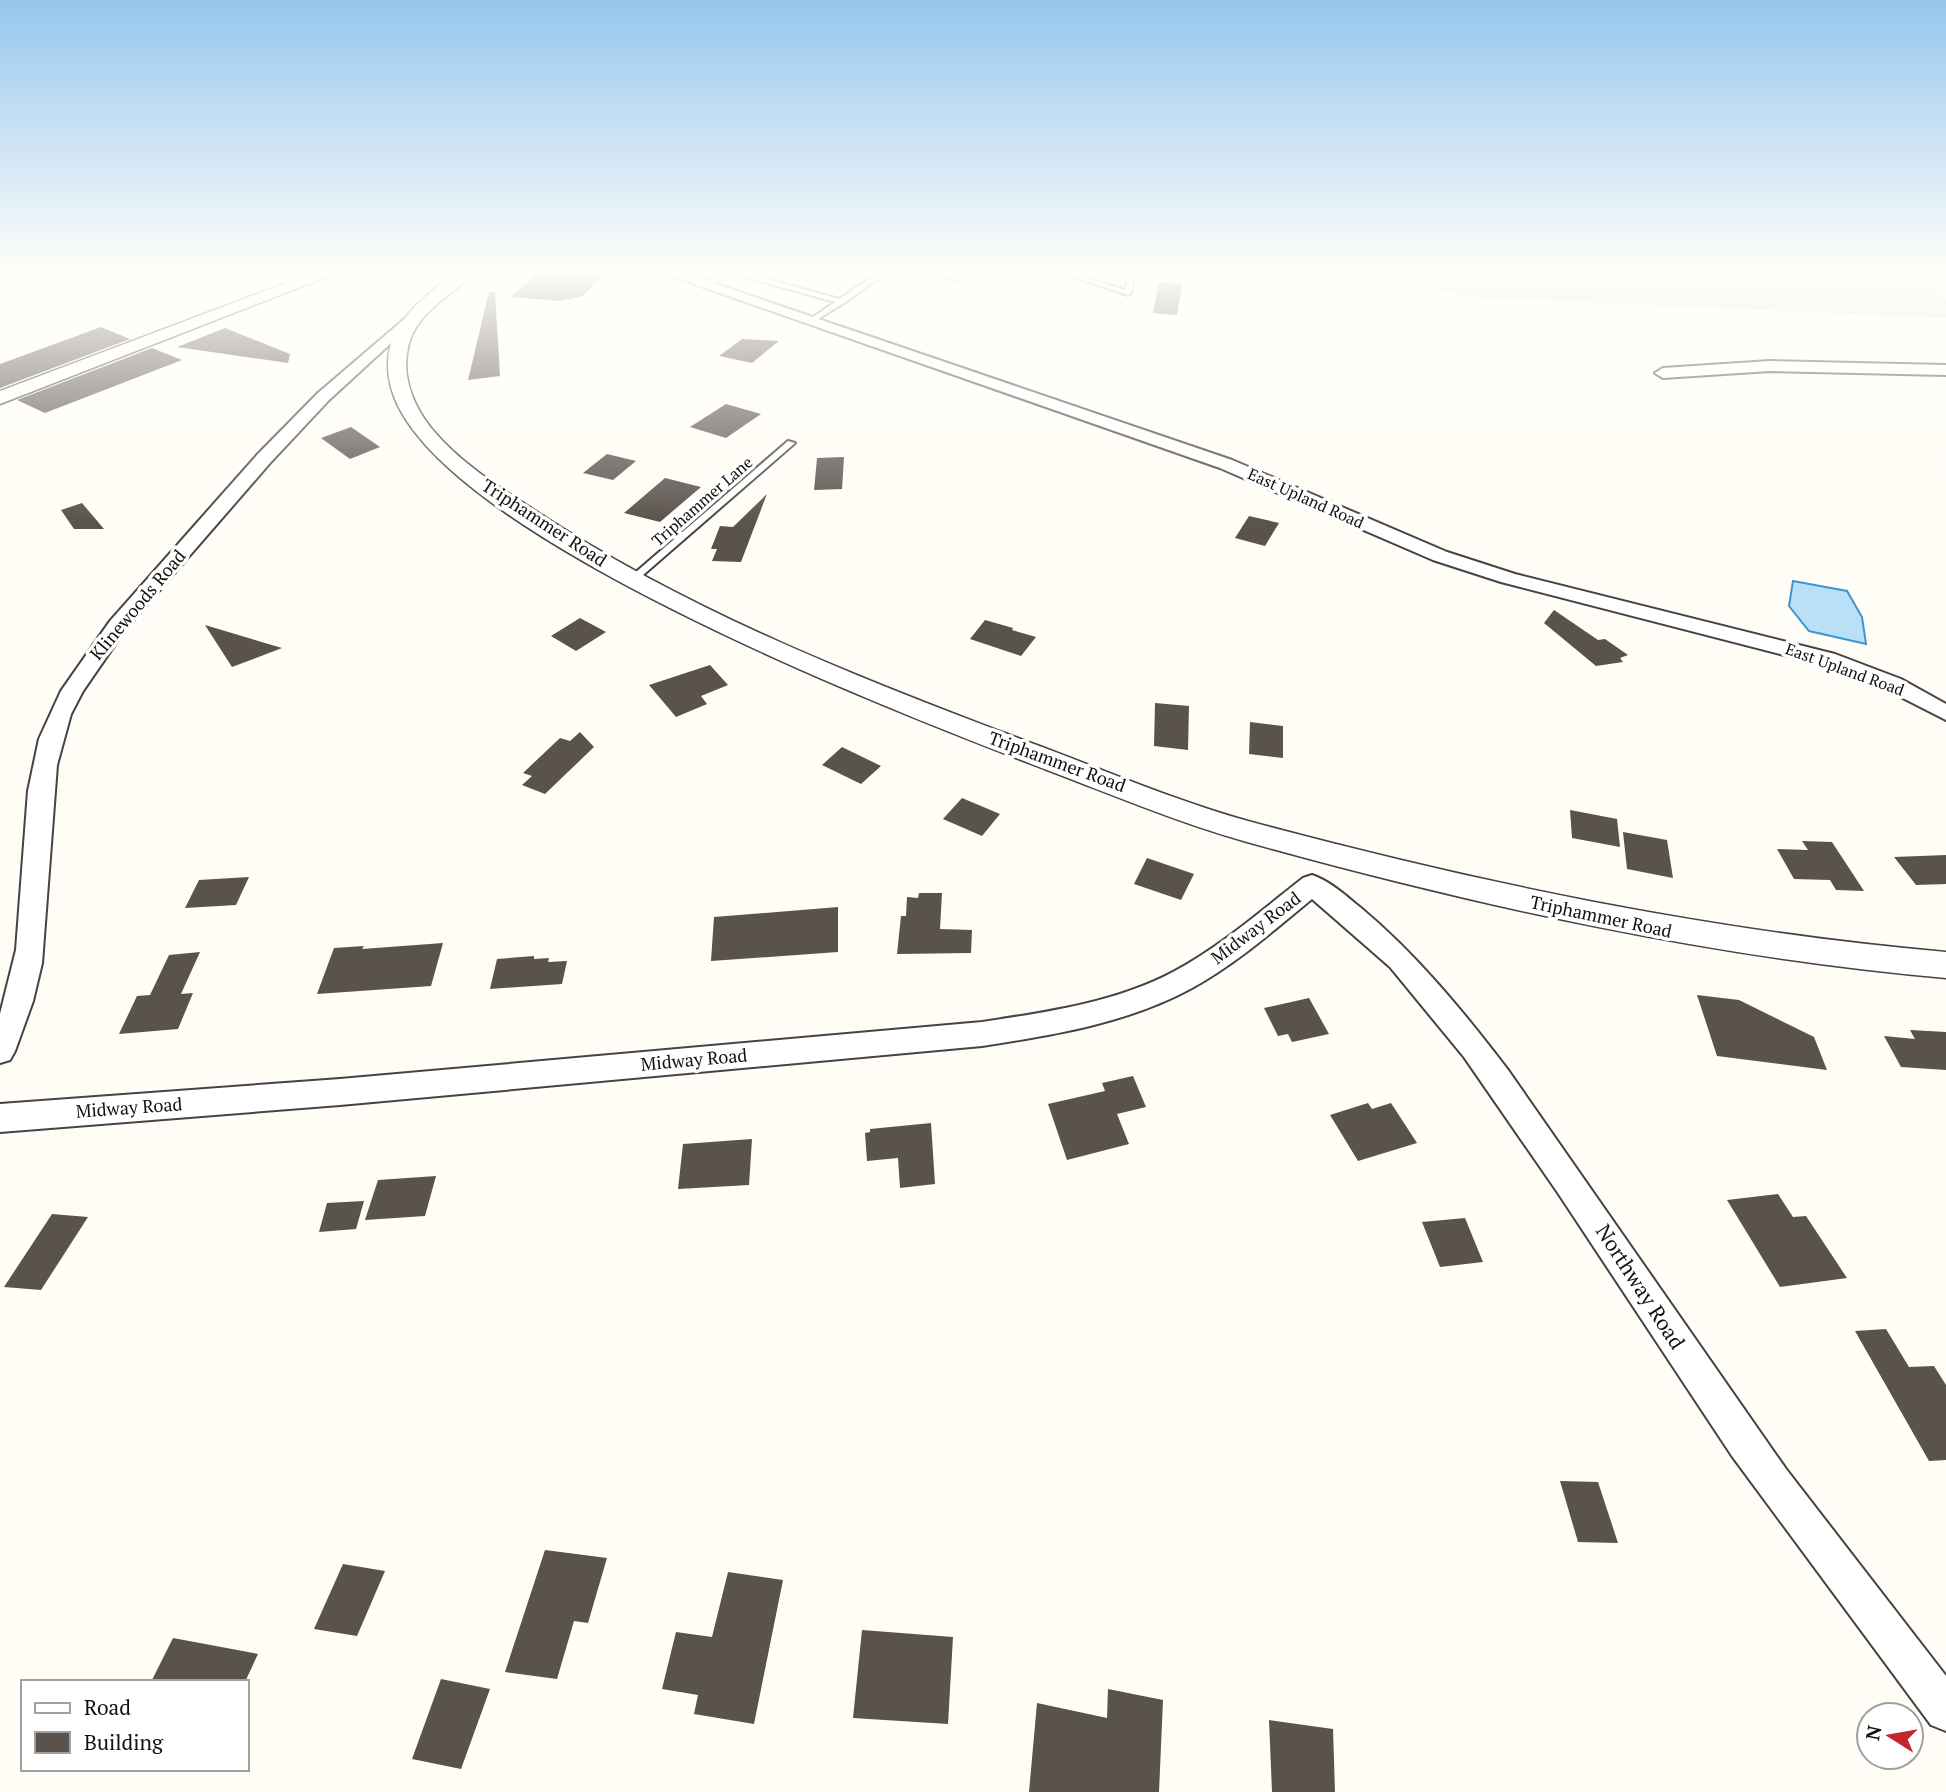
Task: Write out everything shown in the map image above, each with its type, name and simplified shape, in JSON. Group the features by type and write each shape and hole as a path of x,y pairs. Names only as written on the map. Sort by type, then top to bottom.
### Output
{"street":[{"path":"0,398 111,356"},
{"name":"Klinewoods Road","path":"0,1051 15,1014 27,972 41,780 51,738 69,697 115,628 252,472 298,423 370,356"},
{"name":"Triphammer Road","path":"398,356 398,376 407,409 421,429 444,454 569,544 632,580 768,644 1011,746 1244,831 1550,907 1688,934 1870,960 1946,965"},
{"name":"East Upland Road","path":"911,356 1226,464 1440,556 1508,579 1828,659 1893,684 1946,713"},
{"path":"1663,373 1770,366 1946,370"},
{"name":"Midway Road","path":"0,1118 340,1092 982,1034 1034,1026 1136,1001 1182,980 1217,958 1312,886 1311,848"},
{"name":"Northway Road","path":"1312,886 1347,909 1390,950 1473,1045 1566,1175 1718,1405 1818,1544 1946,1710"}],"lane":[{"name":"Triphammer Lane","path":"632,580 791,443"}],"water":[{"path":"1793,581 1847,591 1862,617 1866,644 1809,631 1789,606"}],"building":[{"path":"23,356 86,356 0,388 0,364"},
{"path":"132,356 171,356 182,360 45,413 17,400"},
{"path":"237,356 290,356 288,363"},
{"path":"474,356 499,356 500,376 468,380"},
{"path":"720,356 761,356 752,363"},
{"path":"726,404 761,414 726,438 690,427"},
{"path":"351,427 380,447 350,459 321,438"},
{"path":"607,454 636,461 613,480 583,473"},
{"path":"844,457 842,489 814,490 817,458"},
{"path":"665,478 701,487 660,522 624,513"},
{"path":"767,494 741,562 712,561 717,549 711,549 720,526 733,527"},
{"path":"82,503 104,529 74,529 61,510"},
{"path":"1249,516 1279,523 1265,546 1235,538"},
{"path":"1554,610 1598,640 1605,639 1628,655 1620,658 1623,662 1596,666 1544,623"},
{"path":"580,618 606,632 576,651 551,636"},
{"path":"985,620 1036,637 1021,656 970,639"},
{"path":"205,625 282,648 232,667"},
{"path":"710,665 728,685 701,696 707,704 676,717 649,685"},
{"path":"1155,703 1189,706 1188,750 1154,746"},
{"path":"1250,722 1283,726 1283,758 1249,754"},
{"path":"580,732 594,747 545,794 522,785 532,776 523,773 560,738 570,741"},
{"path":"842,747 881,766 861,784 822,765"},
{"path":"962,798 1000,814 982,836 943,819"},
{"path":"1570,810 1617,819 1620,847 1572,838"},
{"path":"1623,832 1667,840 1673,878 1627,869"},
{"path":"1802,841 1832,842 1864,891 1836,890 1830,880 1794,879 1777,849 1808,850"},
{"path":"1946,855 1946,884 1916,885 1894,857"},
{"path":"1147,858 1194,874 1181,900 1134,884"},
{"path":"249,877 236,905 185,908 199,880"},
{"path":"919,893 942,893 940,929 972,930 971,953 897,954 901,916 906,916 907,897 918,898"},
{"path":"838,907 838,952 711,961 714,917"},
{"path":"443,943 431,986 317,994 334,948 364,946 362,949"},
{"path":"200,952 181,994 193,993 178,1029 119,1034 137,996 150,995 169,955"},
{"path":"534,956 534,959 549,958 548,962 567,961 562,984 490,989 497,959"},
{"path":"1697,995 1739,1000 1814,1037 1827,1070 1717,1056"},
{"path":"1309,998 1329,1034 1292,1042 1288,1034 1278,1036 1264,1008"},
{"path":"1910,1030 1946,1032 1946,1070 1901,1067 1884,1036 1915,1039"},
{"path":"1133,1076 1146,1107 1117,1114 1129,1144 1067,1160 1048,1104 1105,1091 1102,1083"},
{"path":"1368,1103 1372,1109 1391,1103 1417,1143 1358,1161 1330,1115"},
{"path":"931,1123 935,1184 900,1188 898,1158 867,1161 865,1133 870,1132 870,1129"},
{"path":"752,1139 749,1185 678,1189 683,1144"},
{"path":"436,1176 425,1216 365,1220 378,1180"},
{"path":"1778,1194 1793,1217 1806,1216 1847,1278 1780,1287 1727,1200"},
{"path":"364,1201 356,1229 319,1232 327,1203"},
{"path":"52,1214 88,1217 41,1290 4,1287"},
{"path":"1465,1218 1483,1262 1440,1267 1422,1222"},
{"path":"1886,1329 1909,1367 1934,1366 1946,1385 1946,1460 1929,1461 1855,1331"},
{"path":"1560,1481 1598,1482 1618,1543 1578,1542"},
{"path":"545,1550 607,1558 588,1623 574,1621 557,1679 505,1672"},
{"path":"343,1564 385,1571 357,1636 314,1629"},
{"path":"728,1572 783,1580 754,1724 694,1714 698,1695 662,1689 676,1632 712,1637"},
{"path":"862,1630 953,1637 948,1724 853,1718"},
{"path":"173,1638 258,1654 246,1680 152,1680"},
{"path":"441,1679 490,1689 461,1769 412,1759"},
{"path":"1108,1689 1163,1700 1159,1792 1029,1792 1037,1703 1107,1718"},
{"path":"1269,1720 1333,1729 1335,1792 1272,1792"}]}
